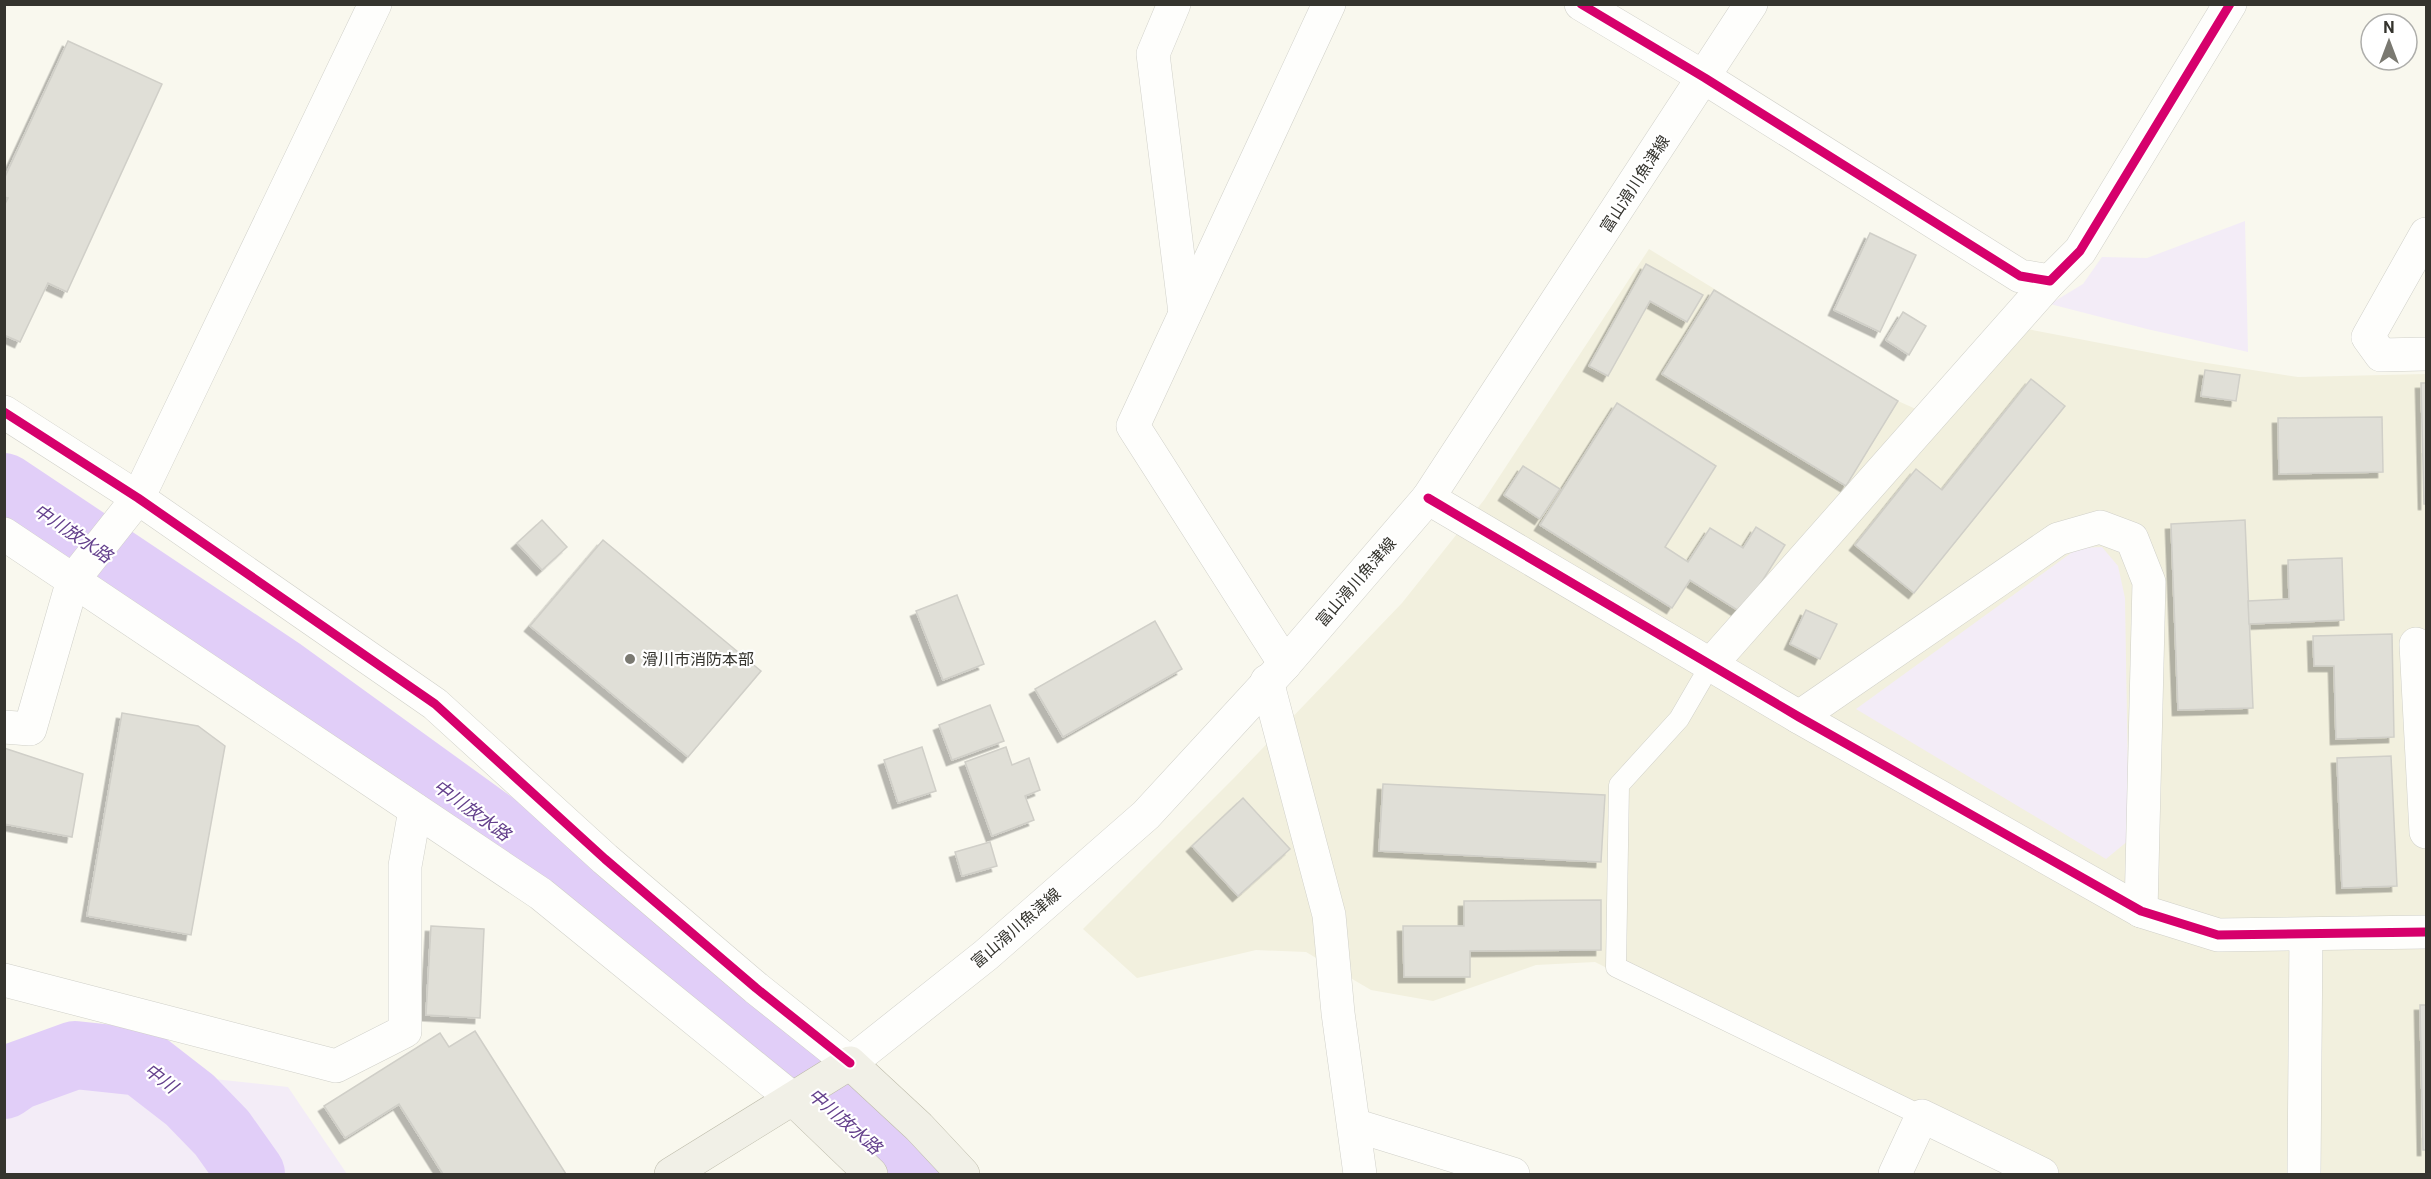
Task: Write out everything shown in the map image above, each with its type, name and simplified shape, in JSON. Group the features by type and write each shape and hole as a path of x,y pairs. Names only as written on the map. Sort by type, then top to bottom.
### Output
{"main road":[{"path":"671,1174 850,1063 918,1127 963,1174"},
{"path":"793,1099 871,1174"}],"street":[{"path":"4,727 30,729 73,580 138,498 375,4"},
{"path":"1174,4 1153,54 1185,313"},
{"path":"1329,4 1133,426 1276,672 1329,915 1338,1013 1359,1174"},
{"path":"1581,4 1705,78 2020,276 2050,281"},
{"name":"富山滑川魚津線","path":"850,1063 986,955 1146,814 1276,672 1428,498 1705,78 1751,4"},
{"path":"1711,664 2050,281 2080,251 2230,4"},
{"path":"2427,234 2368,337 2381,355 2427,354"},
{"path":"4,412 138,498 435,704 605,859 756,988 850,1063"},
{"path":"1428,498 1799,717 2141,911 2218,935 2427,932"},
{"path":"1799,717 2058,539 2100,527 2132,539 2149,582 2141,911"},
{"path":"4,534 541,894 793,1099"},
{"path":"2416,644 2427,832"},
{"path":"4,980 336,1066 405,1031 405,866 415,810"},
{"path":"2304,1174 2306,935"},
{"path":"1895,1174 1922,1116 2042,1174"},
{"path":"1354,1125 1513,1174"}],"lane":[{"path":"1711,664 1679,719 1619,785 1616,967 1922,1116"}],"shaded area":[{"path":"2245,221 2248,352 2050,304 2083,284 2102,257 2147,258"},
{"path":"1649,249 1898,401 1938,419 2017,327 2194,361 2298,377 2426,374 2426,1174 2013,1174 1595,962 1536,965 1433,1001 1371,990 1306,952 1256,950 1137,978 1083,929 1234,778 1402,603 1484,500"},
{"path":"2102,547 2118,566 2125,598 2129,840 2106,859 1856,709 2078,548"},
{"path":"19,1058 288,1087 347,1174 5,1174 5,1061"}],"building":[{"path":"68,41 162,84 67,292 48,283 20,342 4,335 4,206 8,198 4,197 4,179"},
{"path":"1870,233 1916,255 1880,332 1834,310"},
{"path":"1646,264 1703,295 1687,322 1650,301 1608,376 1589,366"},
{"path":"1714,290 1898,401 1846,486 1662,374"},
{"path":"1903,312 1926,326 1909,355 1886,340"},
{"path":"2205,370 2240,375 2236,401 2201,396"},
{"path":"2031,379 2065,406 1914,593 1855,545 1916,469 1942,490"},
{"path":"2421,383 2426,383 2426,504 2424,504"},
{"path":"1617,403 1716,466 1665,547 1688,562 1710,528 1743,548 1756,527 1785,545 1742,613 1690,580 1672,608 1540,525"},
{"path":"2382,417 2383,472 2279,474 2278,418"},
{"path":"1523,466 1560,489 1540,519 1504,495"},
{"path":"542,520 567,547 542,570 517,543"},
{"path":"2245,520 2253,708 2178,710 2171,524"},
{"path":"603,540 761,671 688,757 530,626"},
{"path":"2342,558 2344,620 2249,624 2248,601 2289,599 2288,560"},
{"path":"957,595 984,664 943,680 916,611"},
{"path":"1806,610 1837,624 1820,659 1790,644"},
{"path":"1155,621 1182,669 1063,737 1035,689"},
{"path":"2392,634 2394,737 2336,739 2334,666 2314,666 2313,636"},
{"path":"990,705 1004,741 952,760 939,725"},
{"path":"122,713 198,726 225,746 191,935 87,916"},
{"path":"922,747 936,791 898,803 884,760"},
{"path":"1006,747 1012,765 1029,758 1040,790 1025,796 1034,820 992,836 965,762"},
{"path":"4,748 83,774 72,837 4,824"},
{"path":"2391,756 2397,886 2342,888 2337,758"},
{"path":"1383,784 1605,795 1601,862 1379,851"},
{"path":"1243,798 1290,849 1238,896 1192,846"},
{"path":"990,842 997,866 962,876 955,852"},
{"path":"1601,900 1601,950 1470,951 1470,977 1404,977 1403,926 1464,926 1464,901"},
{"path":"431,926 484,929 480,1018 426,1015"},
{"path":"2420,1005 2426,1005 2426,1150 2423,1150"},
{"path":"475,1031 566,1174 443,1174 399,1104 345,1138 324,1106 440,1033 449,1047"}],"waterway":[{"name":"中川放水路","path":"4,487 281,672 567,879 908,1174"},
{"name":"中川","path":"4,1085 17,1076 75,1055 141,1062 190,1100 222,1133 251,1174"}],"cycle path":[{"path":"1581,4 1705,78 2020,276 2050,281 2080,251 2230,4"},
{"path":"4,412 138,498 435,704 605,859 756,988 850,1063"},
{"path":"1428,498 1799,717 2141,911 2218,935 2426,932"}],"place":[{"name":"滑川市消防本部","path":"630,659"}]}
